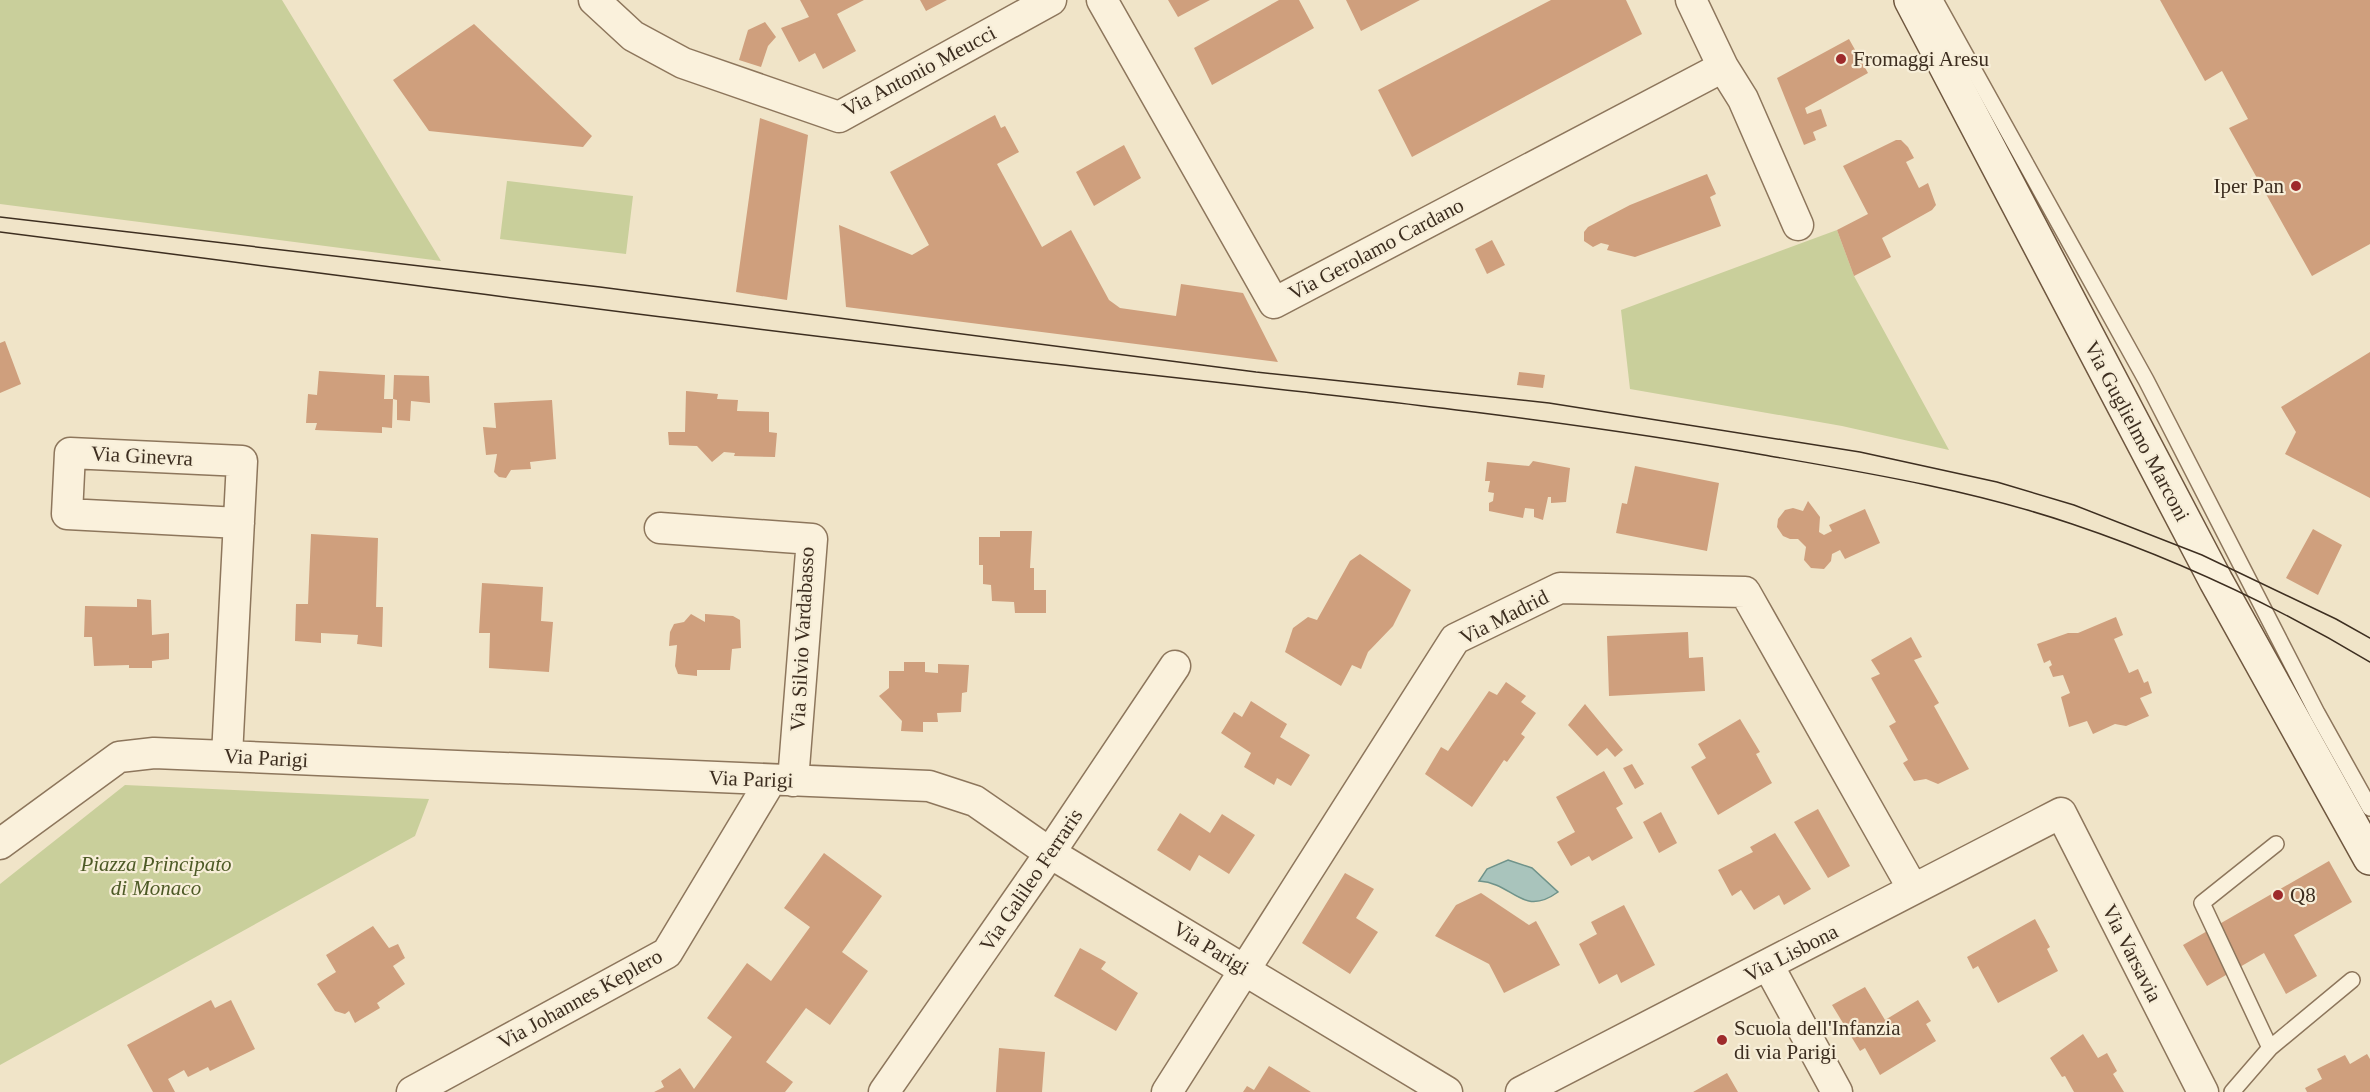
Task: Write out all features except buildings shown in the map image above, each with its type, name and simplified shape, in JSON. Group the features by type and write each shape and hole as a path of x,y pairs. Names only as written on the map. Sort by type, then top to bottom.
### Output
{"main road":[{"name":"Via Guglielmo Marconi","path":"1911,0 2216,581 2370,858"}],"street":[{"name":"Via Antonio Meucci","path":"594,0 633,36 683,63 839,117 1051,0"},
{"name":"Via Gerolamo Cardano","path":"1102,0 1274,303 1722,67"},
{"path":"1691,0 1722,67 1743,99 1798,225"},
{"name":"Via Ginevra","path":"227,756 239,523 242,461 70,453 67,514 239,523"},
{"name":"Via Silvio Vardabasso","path":"660,528 812,539 782,780"},
{"name":"Via Madrid","path":"1167,1092 1455,639 1560,588 1745,592 1913,890"},
{"name":"Via Galileo Ferraris","path":"884,1092 1050,853 1175,666"},
{"name":"Via Parigi","path":"0,844 119,757 154,753 929,786 975,801 1050,853 1447,1092"},
{"name":"Via Johannes Keplero","path":"412,1092 667,953 782,780"},
{"name":"Via Lisbona","path":"1521,1092 2061,813"},
{"name":"Via Varsavia","path":"2061,813 2203,1092"},
{"path":"1768,965 1838,1092"}],"lane":[{"path":"1935,0 2145,380 2317,712 2370,808"},
{"path":"2270,1048 2202,903 2276,844"},
{"path":"2232,1092 2270,1048 2352,980"}],"green space":[{"path":"0,0 282,0 441,261 0,204"},
{"path":"507,181 633,196 626,254 500,239"},
{"path":"1837,230 1854,276 1949,450 1842,426 1630,389 1621,310"},
{"name":"Piazza Principato di Monaco","path":"125,785 429,799 415,836 0,1065 0,884"}],"water":[{"path":"1508,860 1532,868 1558,892 1535,902 1518,897 1491,883 1479,881 1487,869"}],"tram line":[{"path":"0,217 600,287 1256,372 1549,403 1860,452 1997,482 2074,505 2202,555 2336,619 2370,638"},
{"path":"0,232 797,334 1589,427 1842,469 1996,501 2111,538 2225,585 2370,662"}],"place":[{"name":"Fromaggi Aresu","path":"1841,59"},
{"name":"Iper Pan","path":"2296,186"},
{"name":"Q8","path":"2278,895"},
{"name":"Scuola dell'Infanzia di via Parigi","path":"1722,1040"}]}
